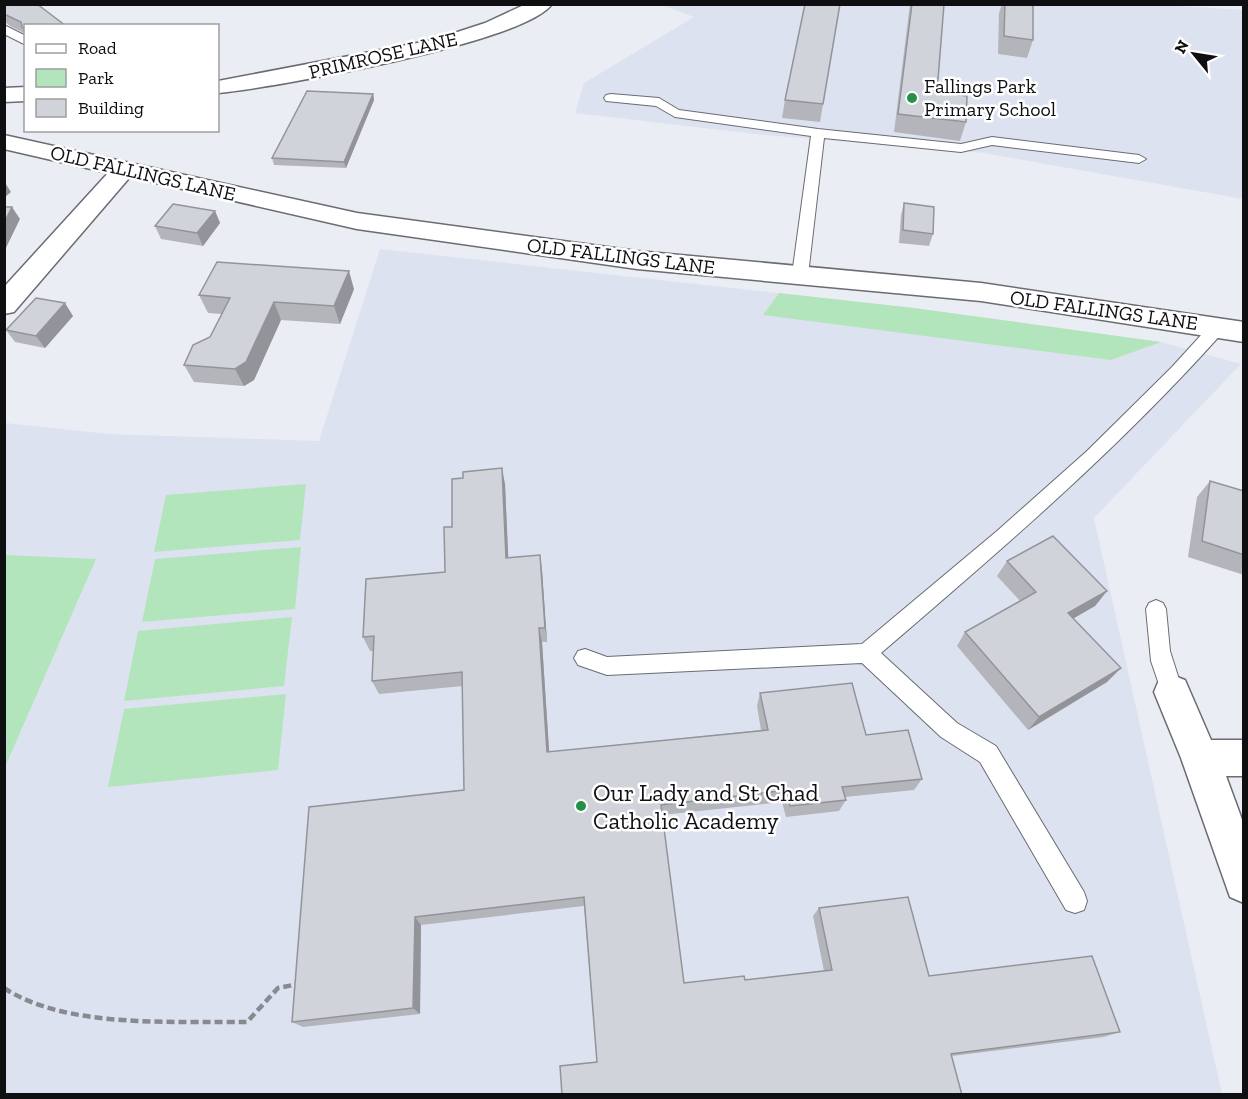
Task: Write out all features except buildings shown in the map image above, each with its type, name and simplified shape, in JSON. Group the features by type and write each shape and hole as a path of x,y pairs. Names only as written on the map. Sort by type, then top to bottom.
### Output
{"street":[{"name":"PRIMROSE LANE","path":"219,87 380,58 440,44 515,19 542,4"},
{"name":"OLD FALLINGS LANE","path":"23,140 124,169 357,221 638,260 981,292 1244,332"},
{"path":"4,305 124,169"},
{"path":"1172,692 1200,758 1244,883"},
{"path":"1200,758 1244,758"}],"lane":[{"path":"4,29 24,40"},
{"path":"611,98 659,102 675,113 818,133 961,148 992,141 1138,159"},
{"path":"800,275 818,133"},
{"path":"585,658 607,666 866,653 1064,484 1180,371 1218,327"},
{"path":"1156,609 1161,666 1172,692"},
{"path":"866,653 949,730 988,754 1075,901"}],"path":[{"path":"4,988 22,1000 104,1020 247,1022 278,988 306,983"}],"shaded area":[{"name":"Fallings Park Primary School","path":"1148,4 1243,10 1243,199 984,153 765,135 575,113 584,83 694,17 661,5"},
{"name":"Our Lady and St Chad Catholic Academy","path":"380,249 914,308 1161,342 1241,364 1094,518 1222,1094 5,1094 5,423 109,434 319,441"}],"green space":[{"path":"779,293 914,308 1161,342 1111,360 763,315"},
{"path":"306,484 300,540 154,552 166,495"},
{"path":"301,547 295,609 142,622 155,559"},
{"path":"4,555 96,559 5,767"},
{"path":"292,617 284,686 124,701 138,631"},
{"path":"286,694 278,770 108,787 124,709"}],"place":[{"name":"Fallings Park Primary School","path":"912,98"},
{"name":"Our Lady and St Chad Catholic Academy","path":"581,806"}]}
